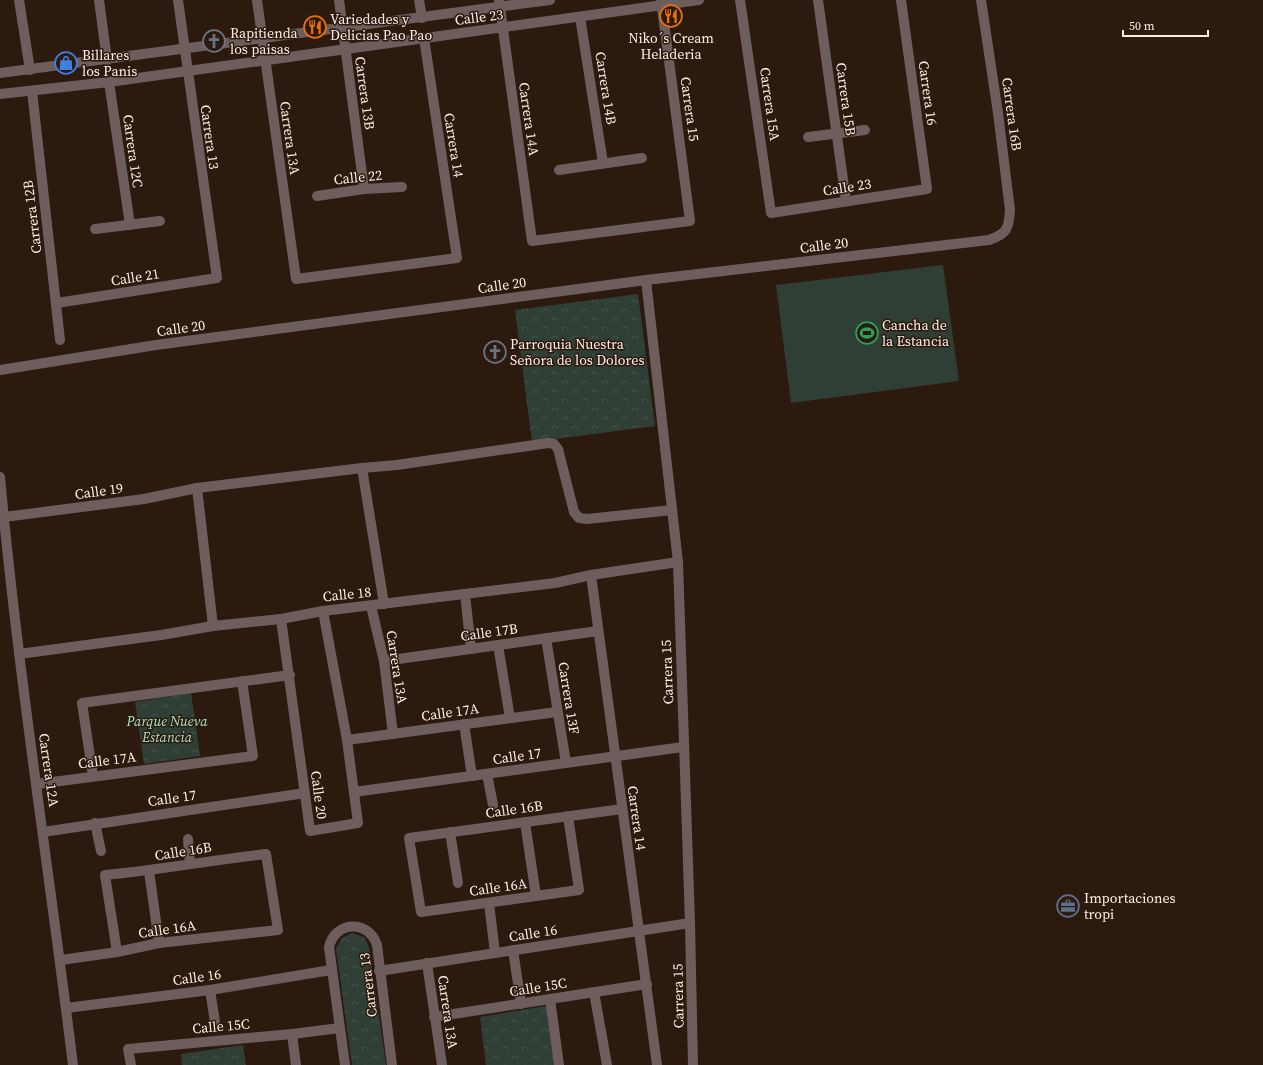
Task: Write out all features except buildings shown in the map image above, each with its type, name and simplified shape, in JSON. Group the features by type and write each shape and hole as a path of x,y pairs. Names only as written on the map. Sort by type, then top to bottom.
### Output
{"street":[{"path":"19,0 30,70"},
{"path":"99,0 107,60"},
{"name":"Carrera 13","path":"178,0 217,278"},
{"name":"Carrera 13A","path":"258,0 262,39 296,279"},
{"name":"Carrera 13B","path":"339,0 364,189"},
{"path":"419,0 422,18"},
{"name":"Calle 23","path":"0,73 422,18 499,3 550,0"},
{"name":"Calle 23","path":"0,94 110,82 345,48 580,17 661,3 699,0"},
{"name":"Carrera 15A","path":"740,0 771,213"},
{"name":"Carrera 15B","path":"818,0 846,201"},
{"name":"Carrera 16","path":"901,0 927,189"},
{"name":"Carrera 16B","path":"981,0 998,113 1010,210 1010,222 1006,231"},
{"name":"Carrera 14A","path":"499,3 532,241"},
{"name":"Carrera 15","path":"532,241 690,221 661,3"},
{"name":"Carrera 14B","path":"580,17 603,163"},
{"name":"Carrera 14","path":"296,279 457,258 424,38"},
{"name":"Carrera 12C","path":"110,82 130,225"},
{"name":"Carrera 12B","path":"32,91 60,340"},
{"path":"808,136 866,130"},
{"path":"559,170 642,158"},
{"name":"Calle 22","path":"317,196 364,189 402,187"},
{"name":"Calle 23","path":"771,213 927,189"},
{"path":"95,229 160,221"},
{"name":"Calle 20","path":"0,370 156,345 646,280 989,240 1000,236 1006,231"},
{"name":"Calle 21","path":"57,303 217,278"},
{"name":"Carrera 15","path":"646,280 678,562 690,923 693,1065"},
{"path":"384,604 362,468 397,465 534,445 554,444 558,449 574,512 579,518 587,519 672,510"},
{"name":"Calle 19","path":"4,517 144,499 197,488 362,468"},
{"name":"Carrera 12A","path":"0,477 19,654 61,960 73,1065"},
{"path":"197,488 213,626"},
{"name":"Calle 18","path":"19,654 161,635 213,626 281,619 323,611 555,583 591,575 678,562"},
{"name":"Carrera 14","path":"591,575 657,1065"},
{"path":"465,594 471,648"},
{"name":"Carrera 13A","path":"371,606 384,661 392,734"},
{"name":"Calle 20","path":"281,619 290,675 310,831 358,823 347,740 323,611"},
{"name":"Calle 17B","path":"384,661 598,631"},
{"name":"Carrera 13F","path":"546,638 566,763"},
{"path":"498,644 510,718"},
{"path":"93,776 82,703 290,675"},
{"name":"Calle 17A","path":"37,784 253,756 242,681"},
{"name":"Calle 17A","path":"347,740 557,712"},
{"path":"464,724 472,776"},
{"name":"Calle 17","path":"354,792 683,747"},
{"path":"487,774 493,805"},
{"name":"Calle 17","path":"43,832 95,823 305,793"},
{"name":"Calle 16B","path":"421,912 409,838 622,809"},
{"name":"Calle 16A","path":"421,912 579,890 568,816"},
{"path":"526,822 536,896"},
{"path":"95,823 101,851"},
{"path":"450,832 458,883"},
{"path":"188,839 190,863"},
{"name":"Calle 16B","path":"116,952 105,875 148,871 190,863 266,854 278,930"},
{"path":"148,871 159,943"},
{"path":"489,903 495,953"},
{"name":"Calle 16","path":"379,971 690,923"},
{"name":"Carrera 13","path":"345,1065 329,951 332,939 340,930 355,926 369,932 375,940 392,1065"},
{"name":"Calle 16A","path":"61,960 116,952 159,943 278,930"},
{"path":"513,950 520,1004"},
{"name":"Carrera 13A","path":"427,964 442,1065"},
{"name":"Calle 16","path":"66,1008 210,990 331,970"},
{"name":"Calle 15C","path":"434,1017 647,984"},
{"path":"210,990 215,1022"},
{"path":"594,992 607,1065"},
{"path":"550,999 559,1065"},
{"name":"Calle 15C","path":"131,1065 128,1049 292,1034 340,1028"},
{"path":"292,1034 296,1065"}],"green space":[{"name":"Cancha de la Estancia","path":"943,265 959,381 791,403 776,285"},
{"path":"638,294 655,426 532,442 515,310"},
{"name":"Parque Nueva Estancia","path":"191,693 200,756 144,764 135,702"},
{"path":"352,933 364,937 369,947 386,1065 352,1065 336,949 342,938"},
{"path":"546,1006 554,1065 486,1065 480,1017"},
{"path":"243,1045 246,1065 182,1065 181,1054"}],"place":[{"name":"Niko´s Cream Heladeria","path":"671,16"},
{"name":"Variedades y Delicias Pao Pao","path":"315,27"},
{"name":"Rapitienda los paisas","path":"214,41"},
{"name":"Billares los Panis","path":"66,63"},
{"name":"Cancha de la Estancia","path":"867,333"},
{"name":"Parroquia Nuestra Señora de los Dolores","path":"495,352"},
{"name":"Importaciones tropi","path":"1068,906"}]}
